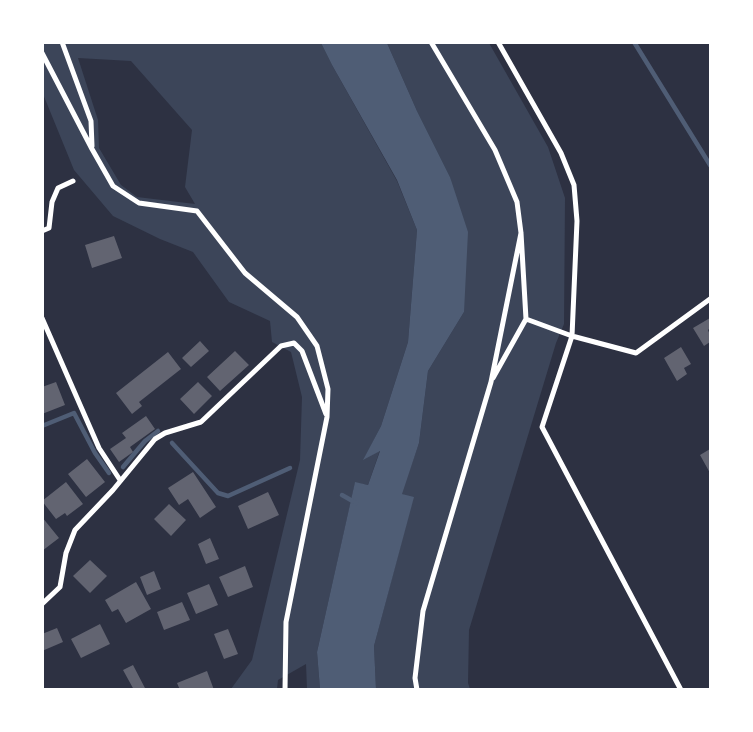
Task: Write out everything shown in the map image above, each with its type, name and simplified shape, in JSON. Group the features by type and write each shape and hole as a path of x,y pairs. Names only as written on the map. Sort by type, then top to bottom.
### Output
{"street":[{"path":"62,42 91,121 92,149"},
{"path":"431,42 495,150 517,202 521,233 526,318 491,382"},
{"path":"498,42 561,153 574,185 577,221 572,336 542,427 681,690"},
{"path":"42,53 113,186 139,203 197,211 245,273 297,317 317,346 328,389 327,417 286,622 285,690"},
{"path":"42,231 49,228 52,202 58,188 73,181"},
{"path":"417,690 415,678 423,611 491,382 521,233"},
{"path":"526,318 572,336 636,353 710,300"},
{"path":"42,318 99,448 120,480"},
{"path":"42,604 60,588 66,553 75,530 113,490 155,439 165,433 201,422 281,346 294,343 302,352 327,417"}],"shaded area":[{"path":"42,43 321,43 397,181 417,230 408,342 381,426 364,459 380,450 368,485 355,483 317,652 320,689 307,689 306,664 278,680 277,689 231,689 252,660 300,460 302,397 291,352 272,342 270,321 229,302 193,252 160,239 113,216 74,170 43,94","holes":["78,58 131,61 192,130 185,187 195,204 137,197 121,185 99,148 98,120"]},
{"path":"321,43 387,43 417,111 450,177 468,232 464,312 428,371 419,443 402,494 414,497 374,646 376,689 320,689 317,652 355,482 368,485 380,451 363,460 381,426 408,342 417,230 397,180"},
{"path":"387,43 489,43 548,147 565,198 564,324 556,343 469,630 468,683 470,689 376,689 374,646 413,498 401,494 419,443 428,371 464,312 450,177 417,111"}],"building":[{"path":"114,236 122,258 92,268 85,245"},
{"path":"710,318 710,328 708,330 710,342 704,346 693,328"},
{"path":"200,341 209,351 191,367 182,358"},
{"path":"681,347 691,364 684,368 687,374 677,381 664,358"},
{"path":"235,351 249,365 220,391 207,377"},
{"path":"168,352 181,369 139,402 142,406 132,414 116,393"},
{"path":"56,382 65,405 42,414 42,387"},
{"path":"198,382 212,396 194,414 180,399"},
{"path":"146,416 155,429 130,447 133,452 119,462 110,449 126,438 122,433"},
{"path":"710,449 710,473 700,455"},
{"path":"87,459 105,482 86,497 68,474"},
{"path":"193,472 216,507 200,518 188,499 179,505 168,488"},
{"path":"66,482 83,504 67,516 65,513 56,519 42,501"},
{"path":"268,492 279,515 248,529 238,506"},
{"path":"169,504 186,520 171,536 154,519"},
{"path":"42,517 59,538 42,551"},
{"path":"210,538 219,559 206,564 198,544"},
{"path":"90,560 107,576 90,593 73,576"},
{"path":"245,566 253,587 228,597 219,577"},
{"path":"154,571 161,589 147,595 140,577"},
{"path":"136,582 151,609 126,623 118,609 112,612 105,600"},
{"path":"209,584 218,605 196,614 187,593"},
{"path":"182,602 190,620 164,630 157,612"},
{"path":"100,624 110,644 81,658 71,639"},
{"path":"57,628 63,642 42,651 42,634"},
{"path":"228,629 238,654 224,659 214,634"},
{"path":"133,665 146,690 134,690 123,670"},
{"path":"207,671 214,690 180,690 177,683"}],"waterway":[{"path":"634,42 710,165"},
{"path":"42,426 74,413 95,453 109,473"},
{"path":"123,467 145,441 158,431"},
{"path":"172,443 218,493 228,496 290,468"},
{"path":"342,495 356,503"}]}
